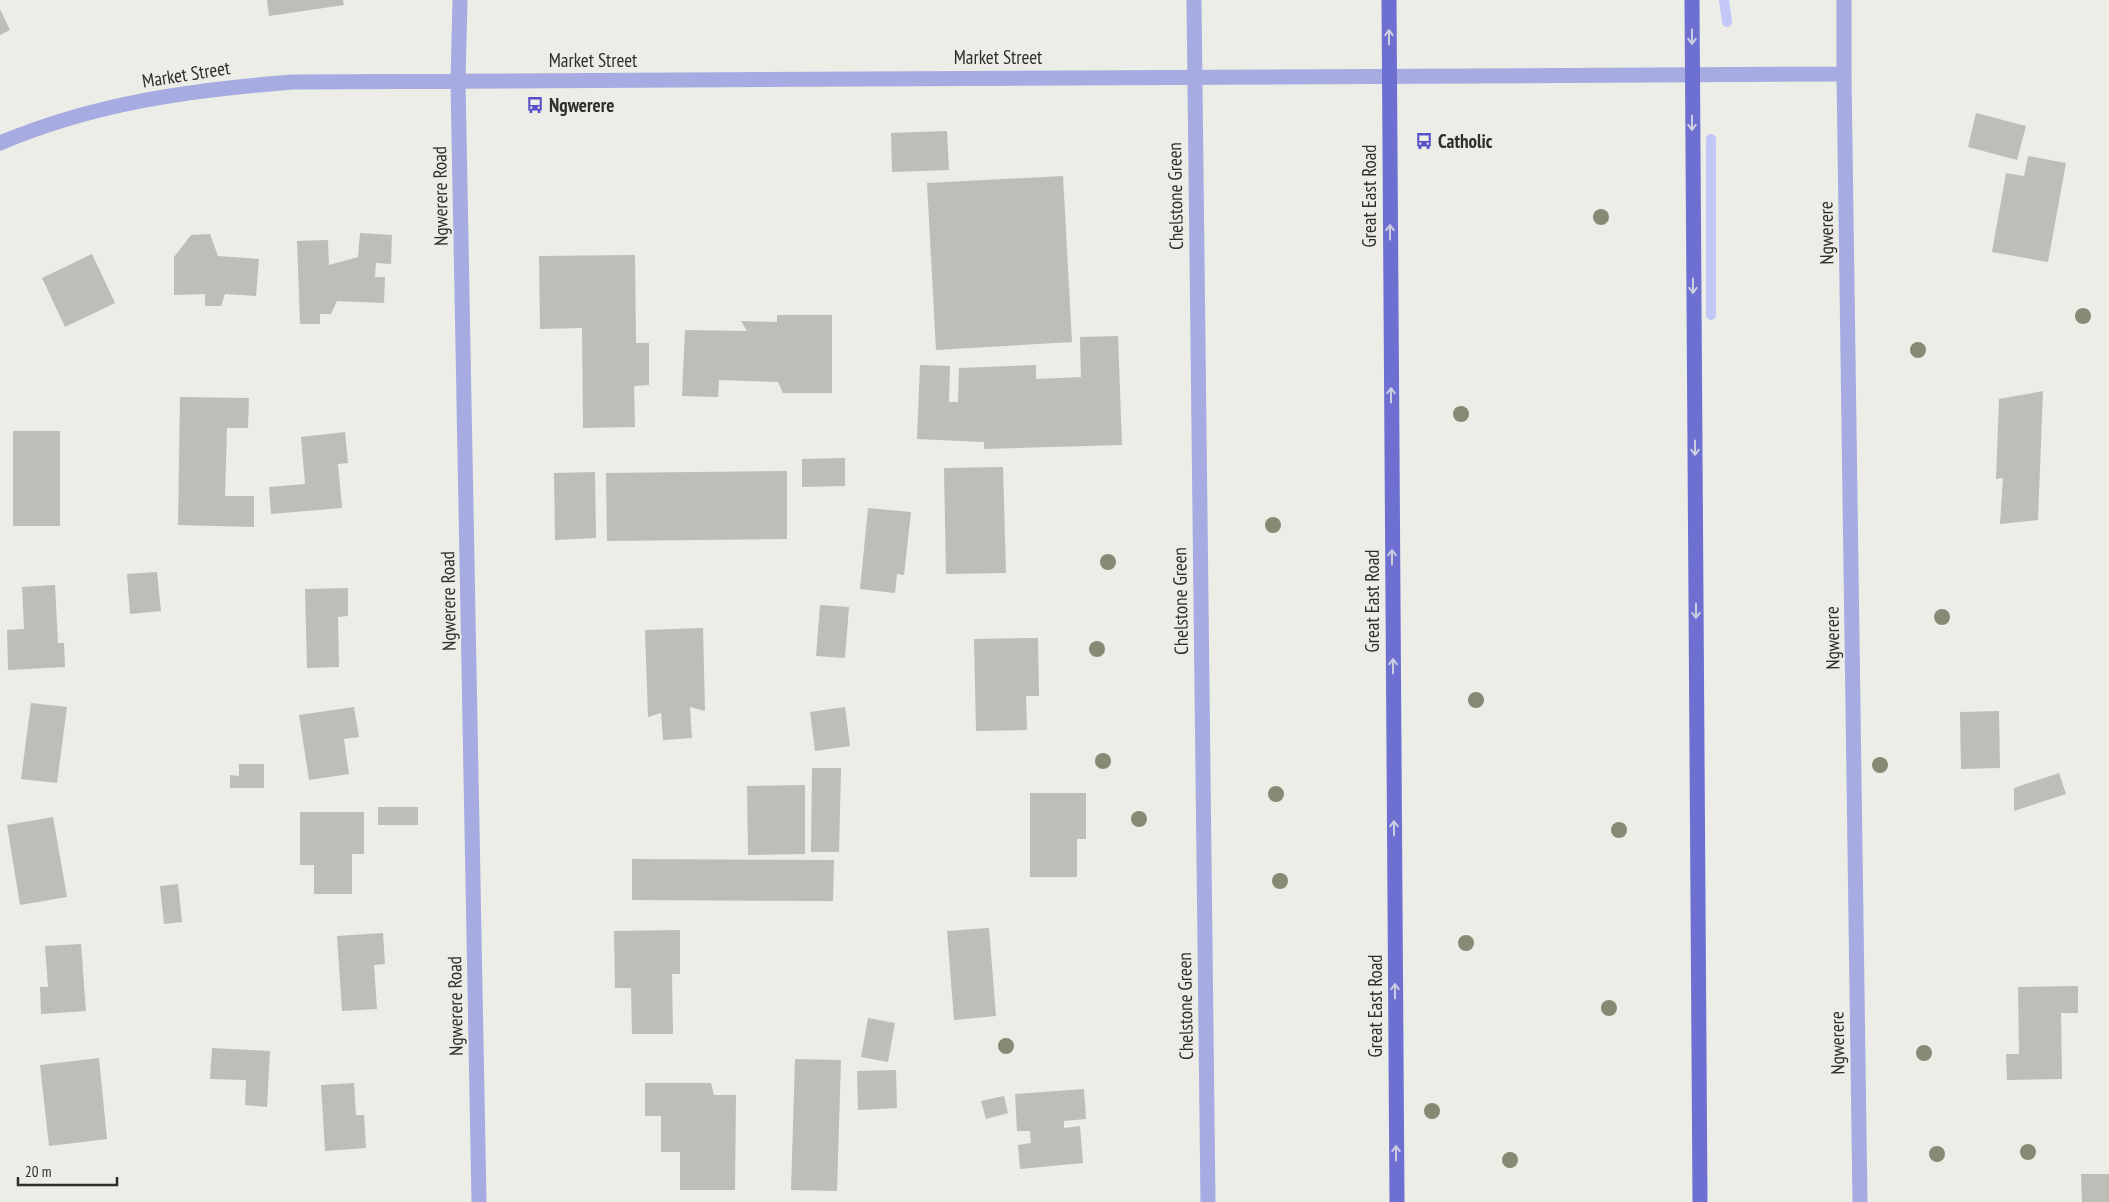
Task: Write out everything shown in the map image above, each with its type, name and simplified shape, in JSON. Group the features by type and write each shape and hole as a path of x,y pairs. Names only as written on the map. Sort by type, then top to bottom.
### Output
{"main road":[{"name":"Great East Road","path":"1389,0 1397,1202"},
{"path":"1692,0 1700,1202"}],"street":[{"name":"Ngwerere Road","path":"460,0 458,81 479,1202"},
{"name":"Chelstone Green","path":"1194,0 1208,1202"},
{"name":"Ngwerere","path":"1844,0 1860,1202"},
{"name":"Market Street","path":"0,143 43,125 85,113 208,89 293,82 1844,74"}],"building":[{"path":"267,0 343,0 344,5 269,16"},
{"path":"0,9 10,30 0,35"},
{"path":"1976,113 2026,126 2017,160 1968,147"},
{"path":"947,131 949,170 892,172 891,133"},
{"path":"2028,156 2066,163 2048,262 1992,252 2006,173 2024,176"},
{"path":"1063,176 1072,342 936,350 927,183"},
{"path":"360,233 392,235 391,264 376,263 375,277 385,277 384,303 337,301 331,314 320,314 320,324 300,324 297,241 328,240 329,265 358,257"},
{"path":"210,234 218,256 259,259 256,296 225,294 221,306 205,306 205,294 174,295 174,257 191,235"},
{"path":"92,254 115,303 65,327 42,278"},
{"path":"635,255 636,343 649,343 649,385 634,386 635,427 583,428 582,328 540,329 539,256"},
{"path":"777,315 832,315 832,393 783,393 778,382 719,380 718,397 682,396 685,330 747,331 741,321 777,322"},
{"path":"1118,336 1122,445 984,449 984,442 917,439 920,365 950,366 949,402 958,402 959,368 1036,365 1036,379 1081,377 1080,337"},
{"path":"2043,391 2038,520 2000,524 2003,478 1996,479 1999,399"},
{"path":"180,397 249,398 248,428 227,428 225,496 254,496 254,527 178,525"},
{"path":"13,431 60,431 60,526 13,526"},
{"path":"345,432 348,463 338,464 342,508 271,514 269,487 305,484 301,437"},
{"path":"845,458 845,486 802,487 802,459"},
{"path":"1003,467 1006,573 946,574 944,468"},
{"path":"787,471 787,539 607,541 606,473"},
{"path":"595,472 596,538 555,540 554,473"},
{"path":"868,508 911,512 904,575 897,574 895,593 860,589"},
{"path":"157,572 161,611 130,614 127,574"},
{"path":"55,585 58,643 64,643 65,667 8,670 7,630 24,629 22,587"},
{"path":"348,588 348,616 338,617 339,667 307,668 305,589"},
{"path":"820,605 849,607 845,658 816,656"},
{"path":"703,628 705,711 690,707 692,738 663,740 661,713 648,717 645,630"},
{"path":"1038,638 1039,696 1026,696 1027,730 976,731 974,639"},
{"path":"31,703 67,707 57,783 21,779"},
{"path":"354,707 359,737 344,739 349,774 309,780 299,715"},
{"path":"845,707 850,746 815,751 810,712"},
{"path":"1999,711 2000,768 1961,769 1960,712"},
{"path":"239,764 264,764 264,788 230,788 230,775 239,776"},
{"path":"812,768 841,768 839,852 811,852"},
{"path":"2059,773 2066,794 2014,811 2014,788"},
{"path":"805,785 805,854 748,855 747,786"},
{"path":"1030,793 1086,793 1086,839 1077,839 1077,877 1030,877"},
{"path":"378,807 418,807 418,825 378,825"},
{"path":"300,812 364,812 364,854 352,854 352,894 314,894 314,865 300,865"},
{"path":"53,817 67,897 20,905 7,825"},
{"path":"632,859 834,860 833,901 632,900"},
{"path":"178,884 182,922 164,924 160,886"},
{"path":"989,928 996,1016 954,1020 947,931"},
{"path":"680,930 680,974 672,974 673,1034 632,1034 631,988 615,988 614,931"},
{"path":"383,933 385,964 374,965 377,1009 342,1011 337,936"},
{"path":"81,944 86,1011 41,1014 40,987 48,987 45,946"},
{"path":"2078,986 2078,1013 2061,1013 2062,1079 2007,1080 2006,1054 2019,1054 2018,987"},
{"path":"868,1018 895,1023 888,1062 861,1057"},
{"path":"212,1048 270,1051 267,1107 245,1105 246,1080 210,1079"},
{"path":"99,1058 107,1139 49,1146 40,1065"},
{"path":"795,1059 841,1060 837,1191 791,1190"},
{"path":"896,1070 897,1108 858,1110 857,1071"},
{"path":"354,1083 356,1115 364,1115 366,1148 325,1151 321,1085"},
{"path":"645,1083 711,1083 714,1095 736,1095 735,1190 680,1190 680,1152 661,1152 661,1116 645,1116"},
{"path":"1084,1089 1086,1119 1064,1121 1064,1128 1080,1126 1083,1163 1020,1169 1018,1145 1031,1143 1030,1131 1017,1131 1015,1094"},
{"path":"1004,1096 1008,1113 986,1119 981,1101"},
{"path":"2081,1174 2109,1174 2109,1202 2082,1202"}],"waterway":[{"path":"1724,0 1727,22"},
{"path":"1711,139 1711,315"}],"place":[{"name":"Ngwerere","path":"535,105"},
{"name":"Catholic","path":"1424,141"}]}
